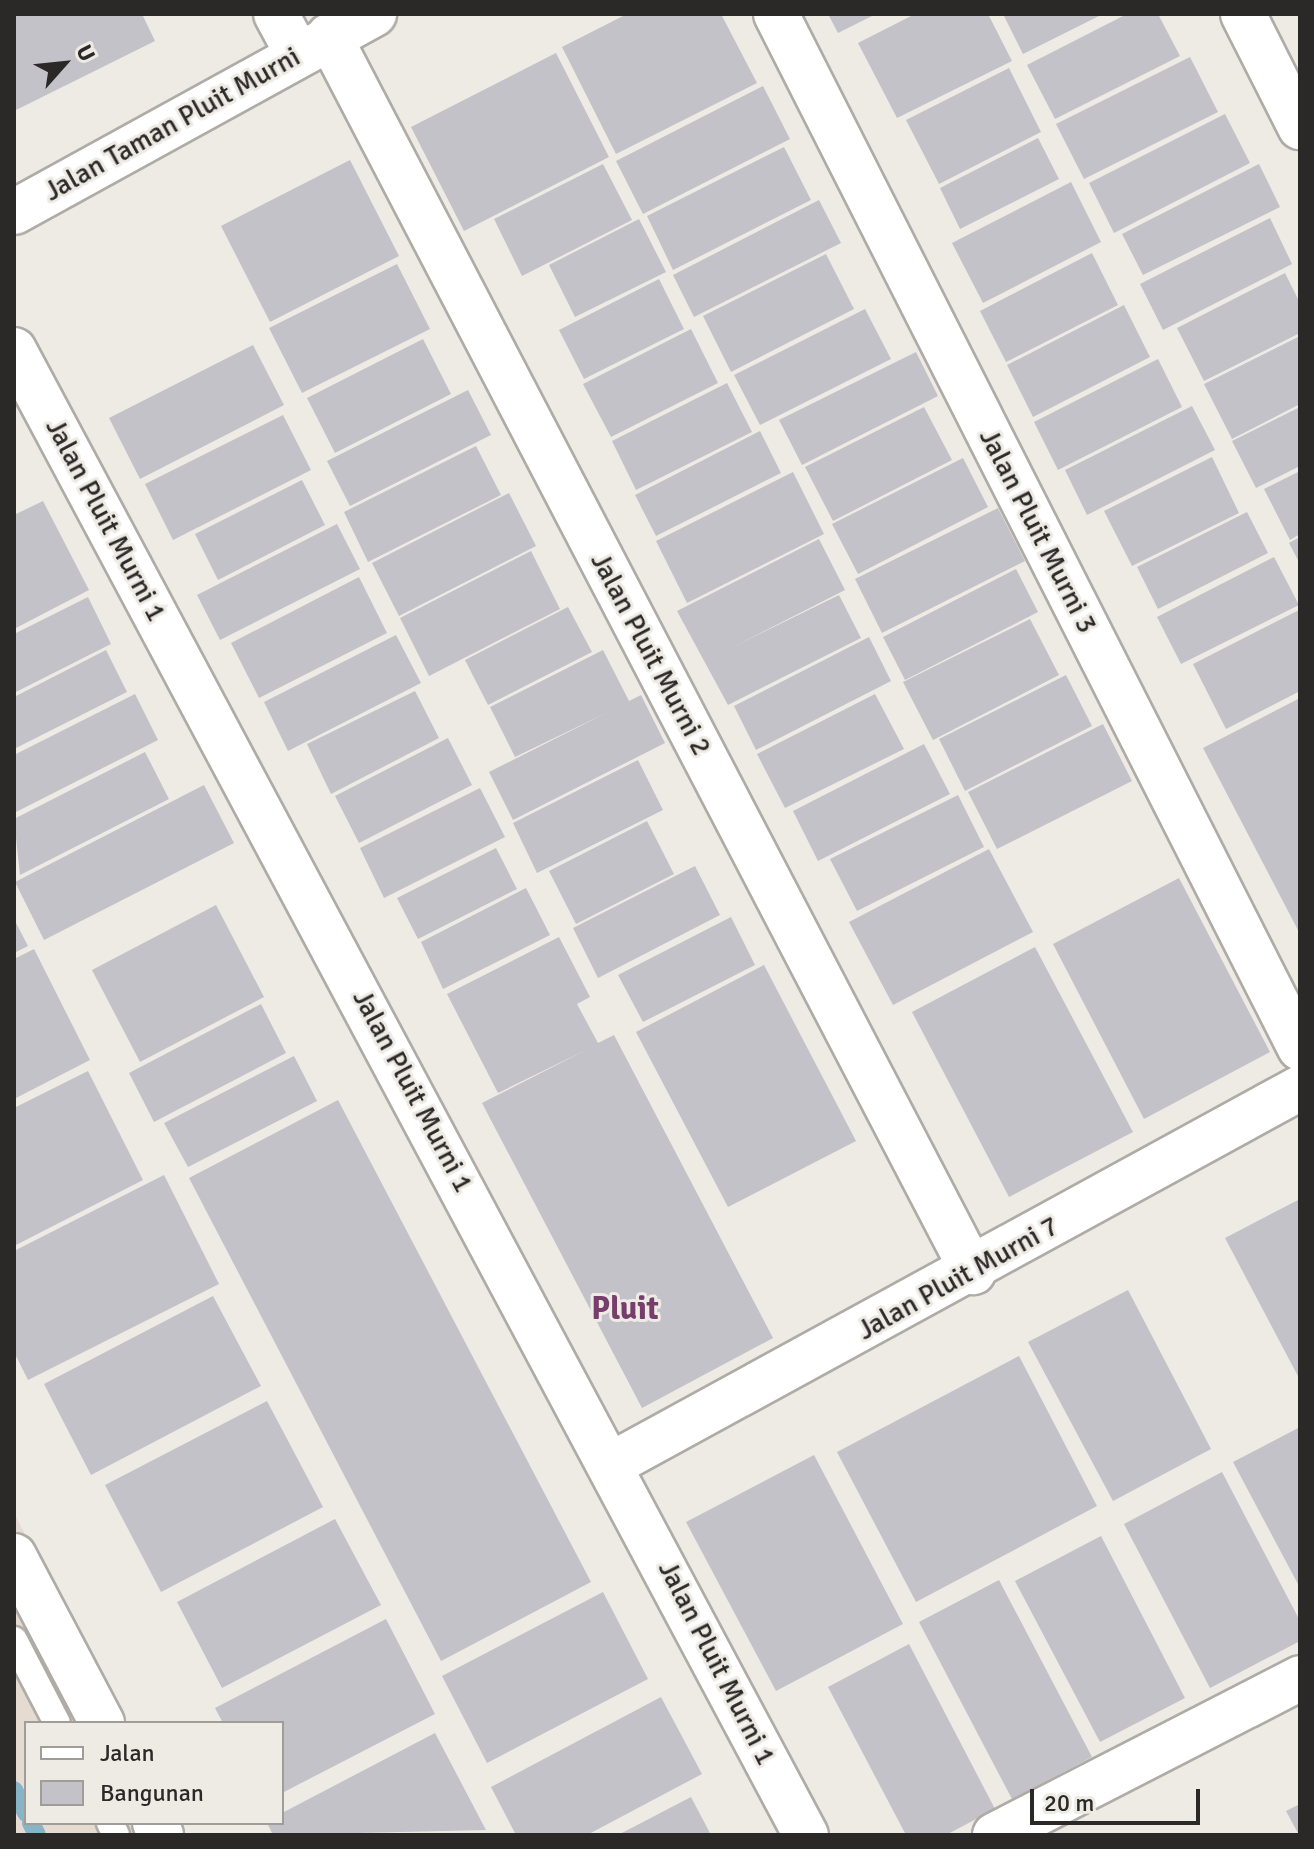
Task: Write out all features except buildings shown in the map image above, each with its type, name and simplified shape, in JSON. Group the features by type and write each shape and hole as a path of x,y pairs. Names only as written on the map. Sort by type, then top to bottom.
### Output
{"street":[{"name":"Jalan Pluit Murni 2","path":"276,14 313,45 973,1272"},
{"name":"Jalan Taman Pluit Murni","path":"14,212 374,14"},
{"name":"Jalan Pluit Murni 3","path":"776,14 1300,1048"},
{"path":"1243,14 1300,127"},
{"name":"Jalan Pluit Murni 1","path":"14,350 614,1463 806,1835"},
{"name":"Jalan Pluit Murni 7","path":"614,1463 973,1272 1300,1088"},
{"path":"14,1556 101,1721"},
{"path":"995,1835 1300,1678"}],"lane":[{"path":"14,1640 56,1721"}],"shaded area":[{"path":"14,1513 122,1721 24,1721 24,1825 175,1825 180,1835 14,1835"}],"waterway":[{"path":"14,1790 24,1809"},
{"path":"32,1825 37,1835"}],"district":[{"name":"Pluit","path":"625,1309"}]}
